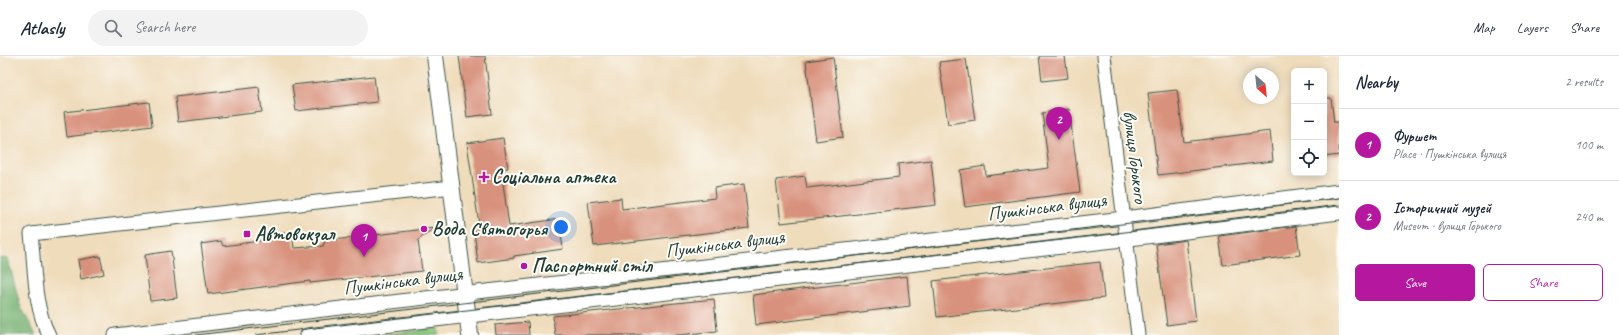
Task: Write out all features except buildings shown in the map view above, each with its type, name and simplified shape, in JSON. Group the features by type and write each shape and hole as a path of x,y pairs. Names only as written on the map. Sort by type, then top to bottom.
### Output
{"street":[{"path":"435,56 470,335"},
{"name":"вулиця Горького","path":"1104,56 1124,218 1125,240 1138,335"},
{"path":"49,335 39,310 32,234 452,187"},
{"name":"Пушкінська вулиця","path":"115,335 1124,218 1339,191"},
{"path":"307,335 1125,240 1339,213"}],"green space":[{"path":"0,258 8,259 20,305 36,335 0,335"},
{"path":"438,328 439,335 381,335"}],"tram line":[{"path":"196,335 1339,198"},
{"path":"256,335 1125,232 1339,205"}],"place":[{"name":"Історичний музей","path":"1059,140"},
{"name":"Соціальна аптека","path":"484,177"},
{"name":"Вода Святогорья","path":"424,229"},
{"name":"Автовокзал","path":"247,234"},
{"name":"Фуршет","path":"364,257"},
{"name":"Паспортний стіл","path":"524,266"}]}
